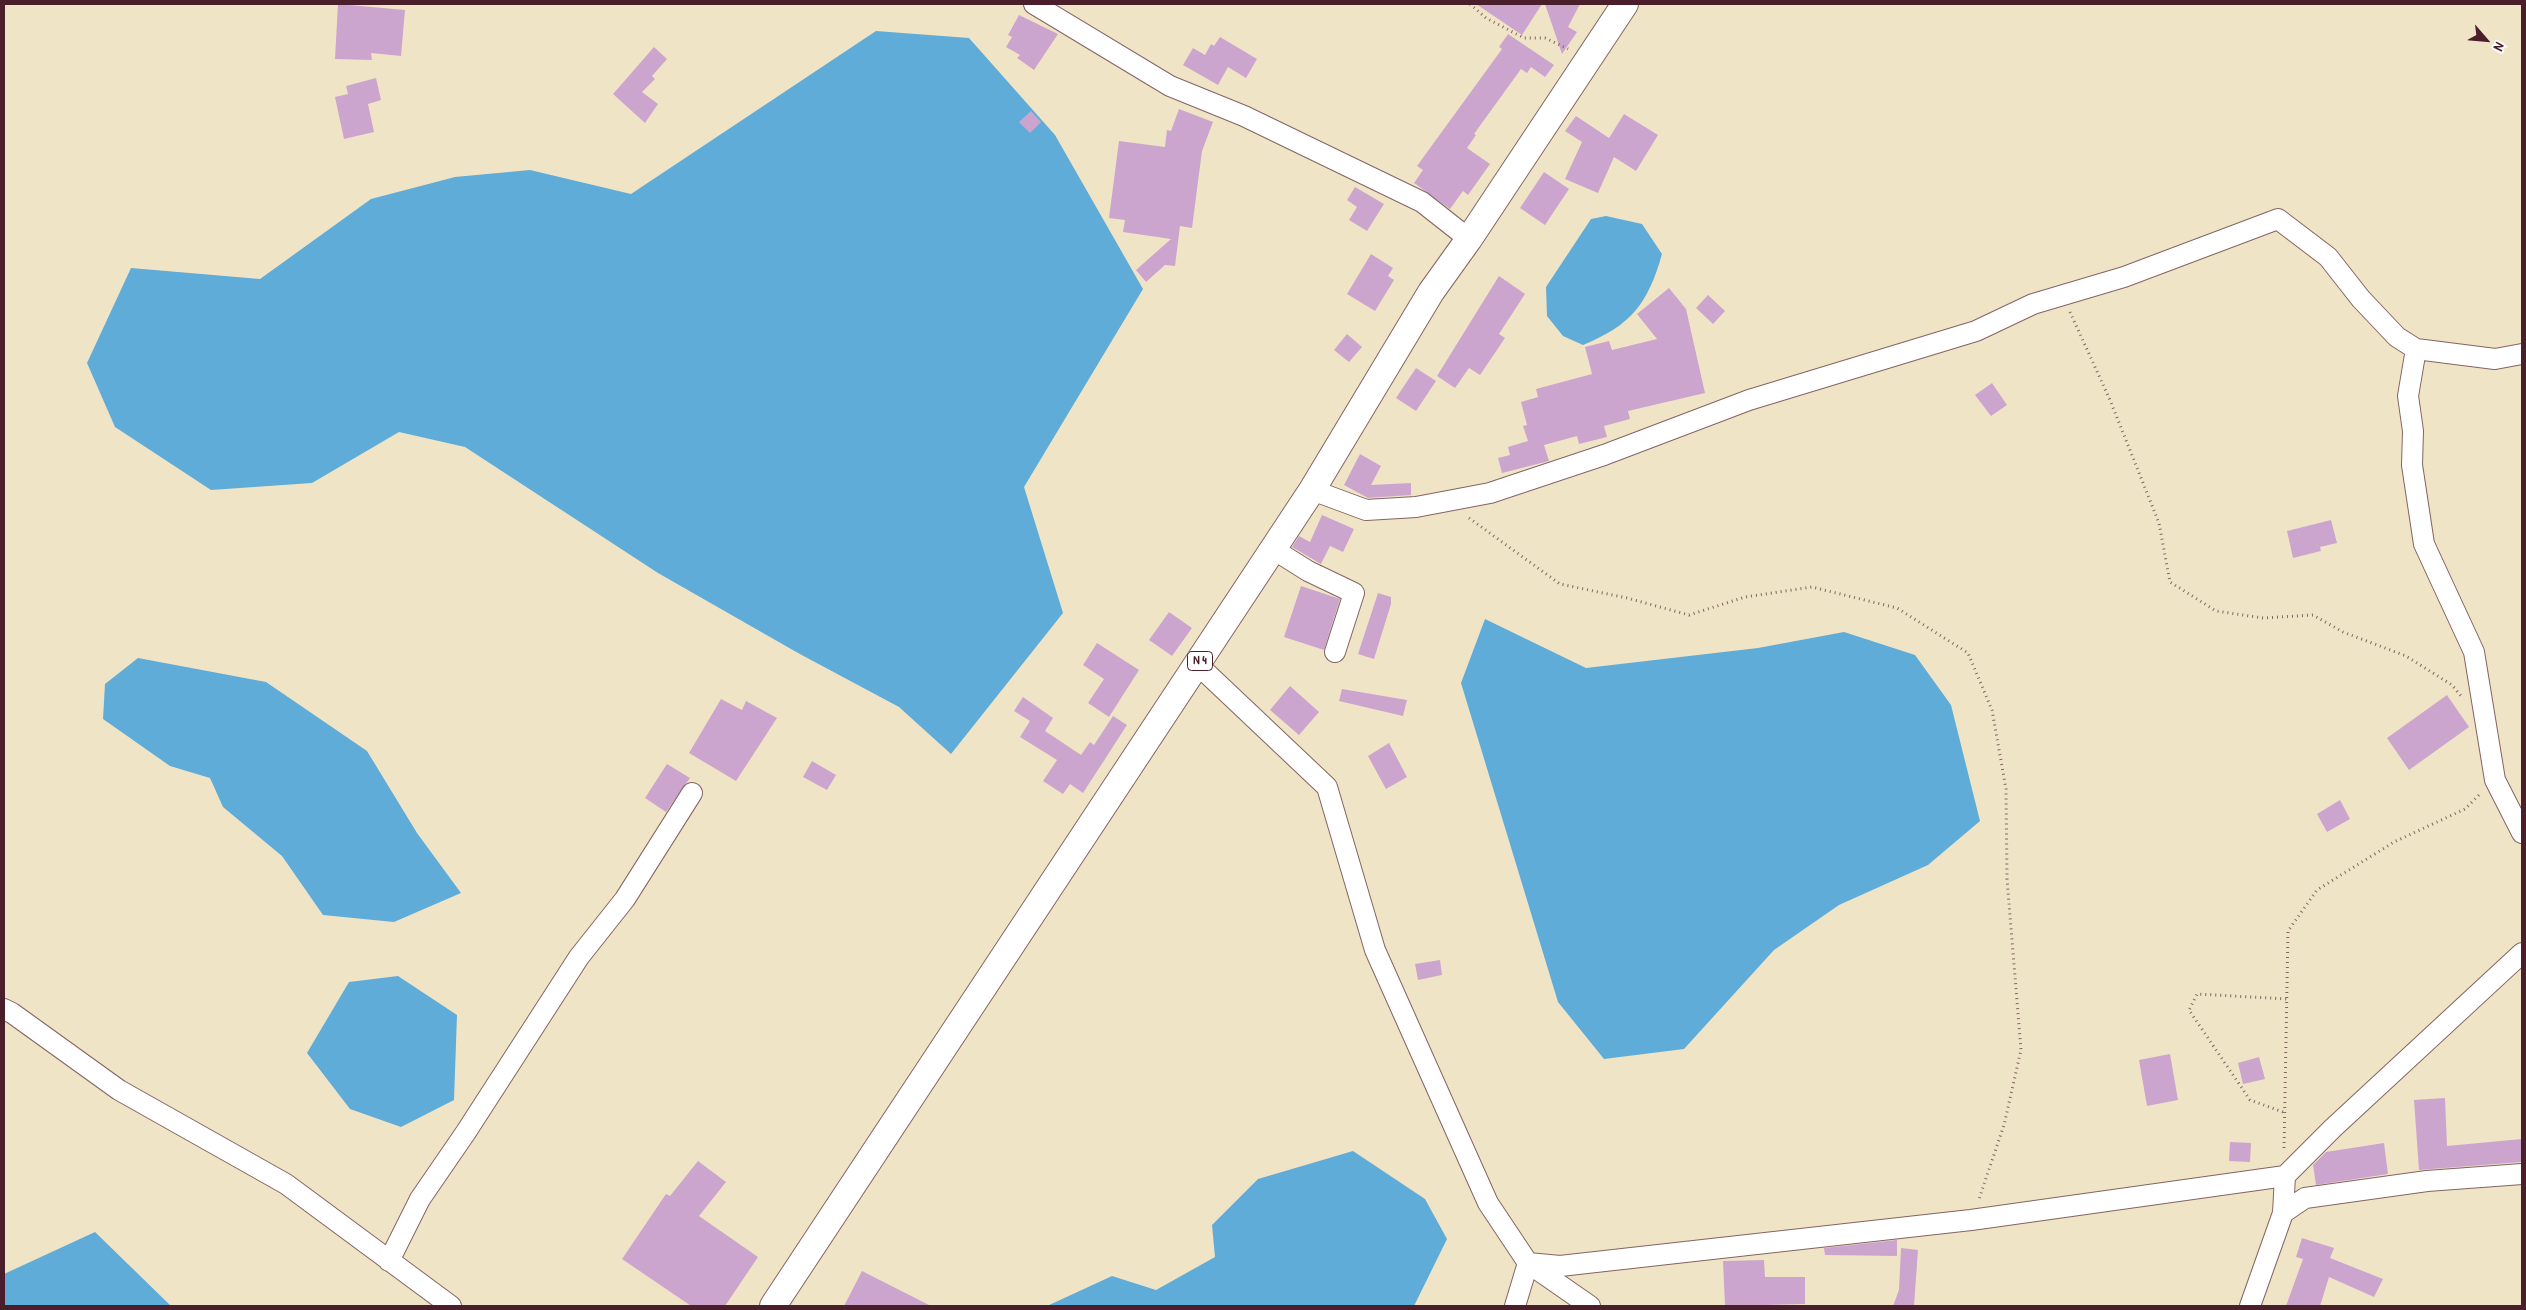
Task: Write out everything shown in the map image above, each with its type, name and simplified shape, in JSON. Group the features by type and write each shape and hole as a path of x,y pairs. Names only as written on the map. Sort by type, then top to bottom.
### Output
{"main road":[{"name":"N 4","path":"774,1306 1312,490 1431,292 1623,8"}],"street":[{"path":"1034,4 1170,86 1244,116 1422,202 1469,238"},
{"path":"1312,490 1366,510 1416,508 1490,493 1604,456 1749,400 1976,331 2033,304 2124,278 2278,219 2328,257 2360,299 2391,331 2416,349 2495,359 2522,354"},
{"path":"2416,349 2408,396 2414,431 2412,465 2424,544 2474,652 2495,780 2522,834"},
{"path":"1273,549 1308,571 1354,593 1335,652"},
{"path":"1197,664 1327,787 1375,950 1488,1203 1528,1263 1590,1306"},
{"path":"390,1261 420,1199 466,1132 579,957 625,899 692,793"},
{"path":"1528,1263 1560,1266 1971,1220 2285,1176 2333,1128 2522,953"},
{"path":"4,1009 12,1012 119,1090 286,1184 451,1306"},
{"path":"2283,1214 2305,1198 2427,1181 2522,1174"},
{"path":"2250,1306 2283,1214 2285,1176"},
{"path":"1515,1306 1528,1263"}],"path":[{"path":"1470,4 1486,18 1524,38 1545,38 1589,59"},
{"path":"2063,295 2110,400 2159,523 2170,582 2216,611 2264,618 2313,615 2343,632 2406,656 2452,685 2463,698"},
{"path":"1447,501 1560,584 1627,598 1688,615 1745,597 1812,587 1897,608 1968,653 1992,710 2006,789 2007,888 2021,1050 2004,1125 1971,1220"},
{"path":"2285,1176 2283,1112 2288,931 2317,890 2394,842 2465,809 2495,780"},
{"path":"2283,1112 2250,1100 2189,1010 2197,994 2287,999"}],"water":[{"path":"876,31 969,38 1055,135 1143,289 1024,487 1063,613 951,754 899,707 798,653 658,573 465,447 399,432 312,483 211,490 115,427 87,363 131,268 260,279 371,199 455,177 530,170 631,194"},
{"path":"1606,216 1642,224 1662,254 1651,286 1636,310 1614,329 1583,345 1563,336 1547,316 1546,287 1591,219"},
{"path":"1485,619 1586,668 1758,648 1844,632 1915,655 1951,705 1980,821 1928,865 1839,905 1774,950 1684,1049 1604,1059 1558,1002 1461,683"},
{"path":"138,658 266,682 367,751 417,833 461,893 394,922 323,915 282,856 223,807 210,778 170,766 103,719 105,684"},
{"path":"398,976 457,1015 454,1100 401,1127 350,1109 307,1053 349,982"},
{"path":"1353,1151 1425,1199 1447,1239 1414,1306 1047,1306 1112,1276 1156,1290 1215,1257 1212,1225 1258,1179"},
{"path":"95,1232 171,1306 4,1306 4,1274"}],"building":[{"path":"338,4 405,10 401,56 371,53 372,60 335,59"},
{"path":"1476,4 1542,4 1522,35"},
{"path":"1545,4 1580,4 1568,27 1577,32 1562,54"},
{"path":"1019,15 1058,34 1034,70 1017,58 1020,55 1006,47 1012,37 1008,35"},
{"path":"1508,34 1554,65 1545,77 1531,67 1527,73 1521,69 1474,134 1476,135 1467,148 1490,164 1468,195 1463,191 1450,209 1414,183 1423,170 1417,166 1502,49 1499,47"},
{"path":"1220,37 1257,59 1246,78 1228,67 1218,85 1183,65 1193,48 1205,55 1211,44 1214,46"},
{"path":"654,47 667,59 652,76 655,79 642,92 658,104 645,123 613,94"},
{"path":"376,78 381,100 368,104 374,132 344,139 335,97 348,94 346,86"},
{"path":"1179,109 1213,122 1202,151 1192,228 1180,226 1175,266 1165,265 1146,282 1136,270 1171,239 1123,232 1125,220 1109,218 1119,141 1165,147 1167,130 1171,131"},
{"path":"1031,111 1041,122 1030,133 1019,122"},
{"path":"1624,114 1658,135 1636,171 1614,157 1598,193 1565,179 1582,142 1565,131 1576,116 1609,138"},
{"path":"1544,172 1569,189 1545,225 1520,208"},
{"path":"1355,187 1384,204 1367,231 1349,220 1357,207 1347,200"},
{"path":"1371,254 1393,268 1388,276 1394,280 1375,311 1347,294"},
{"path":"1499,276 1525,294 1499,334 1505,338 1480,375 1469,368 1455,388 1437,376"},
{"path":"1669,288 1686,309 1705,393 1628,411 1630,419 1604,426 1607,437 1579,444 1577,436 1544,445 1549,461 1502,473 1498,458 1510,455 1508,447 1528,441 1523,426 1527,425 1521,402 1538,397 1536,389 1592,374 1585,347 1609,341 1612,350 1657,339 1637,314"},
{"path":"1708,295 1725,311 1713,324 1696,308"},
{"path":"1347,334 1362,347 1349,362 1334,350"},
{"path":"1416,368 1436,381 1416,411 1396,398"},
{"path":"1992,383 2007,405 1991,416 1975,395"},
{"path":"1360,454 1381,466 1371,485 1411,483 1411,495 1368,498 1344,485"},
{"path":"1322,515 1354,529 1343,552 1330,546 1321,564 1292,547 1299,536 1310,542"},
{"path":"2331,520 2337,543 2320,547 2321,551 2293,558 2287,531"},
{"path":"1301,586 1340,599 1324,650 1284,637"},
{"path":"1378,593 1391,597 1391,604 1374,659 1358,654"},
{"path":"1169,612 1192,628 1172,656 1149,640"},
{"path":"1097,643 1139,670 1109,717 1088,703 1104,679 1083,665"},
{"path":"1290,686 1319,712 1299,735 1270,710"},
{"path":"1342,689 1407,700 1403,716 1339,701"},
{"path":"2447,695 2469,727 2409,770 2387,738"},
{"path":"1023,697 1053,718 1045,731 1081,755 1090,742 1094,745 1113,716 1127,725 1083,793 1070,784 1063,794 1043,781 1057,760 1020,737 1030,721 1014,711"},
{"path":"721,699 742,710 746,701 777,718 736,781 689,753"},
{"path":"1389,743 1407,777 1386,789 1368,756"},
{"path":"812,761 836,775 827,790 803,777"},
{"path":"667,764 690,778 666,812 645,798"},
{"path":"2340,800 2350,819 2327,832 2317,814"},
{"path":"1440,960 1442,975 1418,980 1415,964"},
{"path":"2170,1054 2178,1100 2147,1106 2139,1060"},
{"path":"2259,1057 2265,1079 2243,1084 2238,1063"},
{"path":"2445,1098 2447,1146 2522,1139 2522,1162 2419,1170 2414,1100"},
{"path":"2230,1142 2251,1143 2250,1162 2229,1161"},
{"path":"2384,1143 2388,1174 2316,1185 2313,1165 2326,1152"},
{"path":"698,1161 726,1182 699,1216 758,1257 725,1306 691,1306 622,1259 666,1194 670,1196"},
{"path":"2302,1238 2334,1248 2330,1258 2383,1279 2374,1297 2329,1277 2320,1306 2286,1306 2303,1259 2296,1257"},
{"path":"1897,1240 1897,1256 1825,1255 1824,1248"},
{"path":"1901,1248 1918,1250 1914,1306 1893,1306 1899,1290"},
{"path":"1764,1260 1765,1277 1805,1277 1805,1304 1725,1306 1723,1261"},
{"path":"862,1271 931,1306 844,1306"}]}
